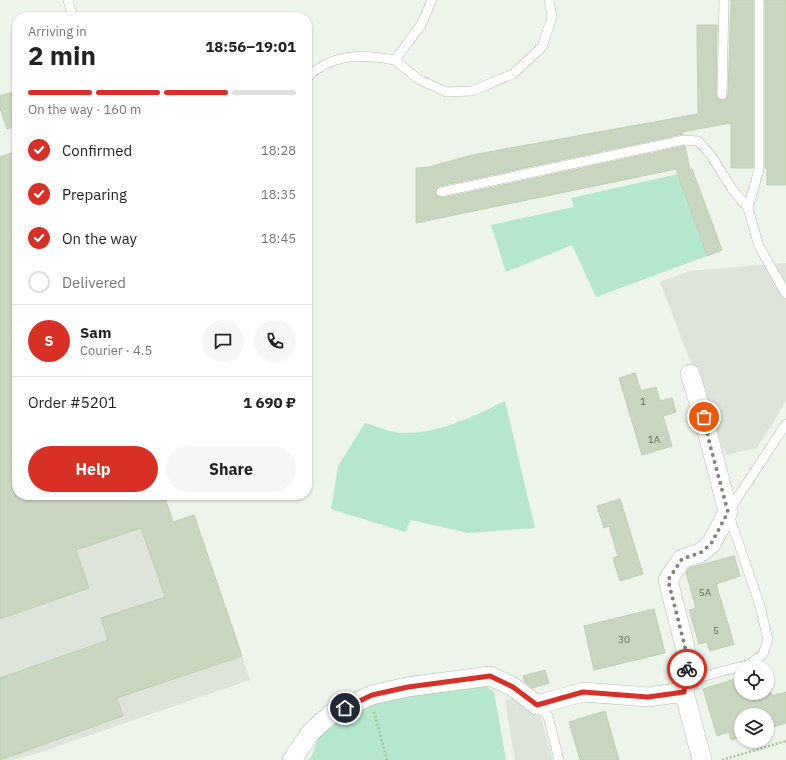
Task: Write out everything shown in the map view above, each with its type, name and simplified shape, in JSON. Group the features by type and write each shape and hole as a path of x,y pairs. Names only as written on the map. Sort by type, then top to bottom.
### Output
{"street":[{"path":"690,374 704,417 728,512 711,544 700,553 682,559 668,580 685,647 687,668 684,692 702,760"},
{"path":"292,760 311,732 331,714 372,695 408,687 490,676 513,687 537,705 583,692 648,697 684,692"}],"lane":[{"path":"68,0 72,12"},
{"path":"395,60 421,25 432,0"},
{"path":"312,72 316,68 344,57 370,55 395,60 418,79 446,92 472,91 512,74 542,47 552,17 549,0"},
{"path":"722,96 724,0"},
{"path":"748,208 760,170 759,0"},
{"path":"441,192 684,140 698,141 711,155 732,189 748,208 759,246 786,294"},
{"path":"684,692 701,677 750,664 763,654 768,640 758,600 728,512 786,424"},
{"path":"537,705 548,716 559,760"}],"path":[{"path":"372,695 375,716 387,760"},
{"path":"722,760 786,741"}],"shaded area":[{"path":"786,263 786,401 757,448 726,455 660,282 689,271"},
{"path":"144,500 166,500 173,522 194,515 250,680 38,753 14,760 0,760 0,536"},
{"path":"517,699 540,715 553,760 515,760 505,700"}],"green space":[{"path":"678,174 707,256 596,297 572,245 506,272 491,225 574,207 571,198"},
{"path":"505,401 535,528 468,533 411,520 405,532 331,509 338,466 365,423 398,433 430,431 456,423"},
{"path":"481,683 494,692 506,760 308,760 311,758 321,729 356,707 389,698"}],"building":[{"path":"731,0 753,0 753,168 731,168 731,123 682,132 683,134 440,186 437,188 435,193 437,196 442,198 685,146 690,170 692,169 722,250 707,256 676,169 416,223 416,168 429,167 472,155 698,114 697,25 717,25 716,95 719,100 725,100 728,95"},
{"path":"765,0 786,0 786,185 767,185 767,168 765,168"},
{"path":"12,92 12,128 7,129 0,108 0,96"},
{"path":"12,153 12,500 166,500 173,522 194,515 242,656 117,698 123,716 0,760 0,678 108,640 101,618 165,597 141,528 76,550 89,588 0,619 0,157"},
{"path":"635,373 641,391 656,387 660,401 672,398 676,412 663,416 672,446 642,455 619,378"},
{"path":"620,499 643,574 620,581 613,558 618,556 609,526 604,528 597,506"},
{"path":"734,556 740,576 716,584 734,644 710,651 707,642 699,644 689,610 696,608 686,573 689,568"},
{"path":"654,609 665,653 594,670 584,626"},
{"path":"545,670 549,683 532,688 525,682 523,676"},
{"path":"734,679 734,700 774,700 774,695 786,692 786,723 774,727 774,708 734,708 734,739 731,740 729,732 717,736 703,689"},
{"path":"605,711 619,760 580,760 569,722"}],"way so far":[{"path":"687,669 685,647 668,580 682,559 700,553 711,544 728,512 704,417"}],"route":[{"path":"345,708 372,695 408,687 490,676 513,687 537,705 583,692 648,697 684,692 687,669"}]}
